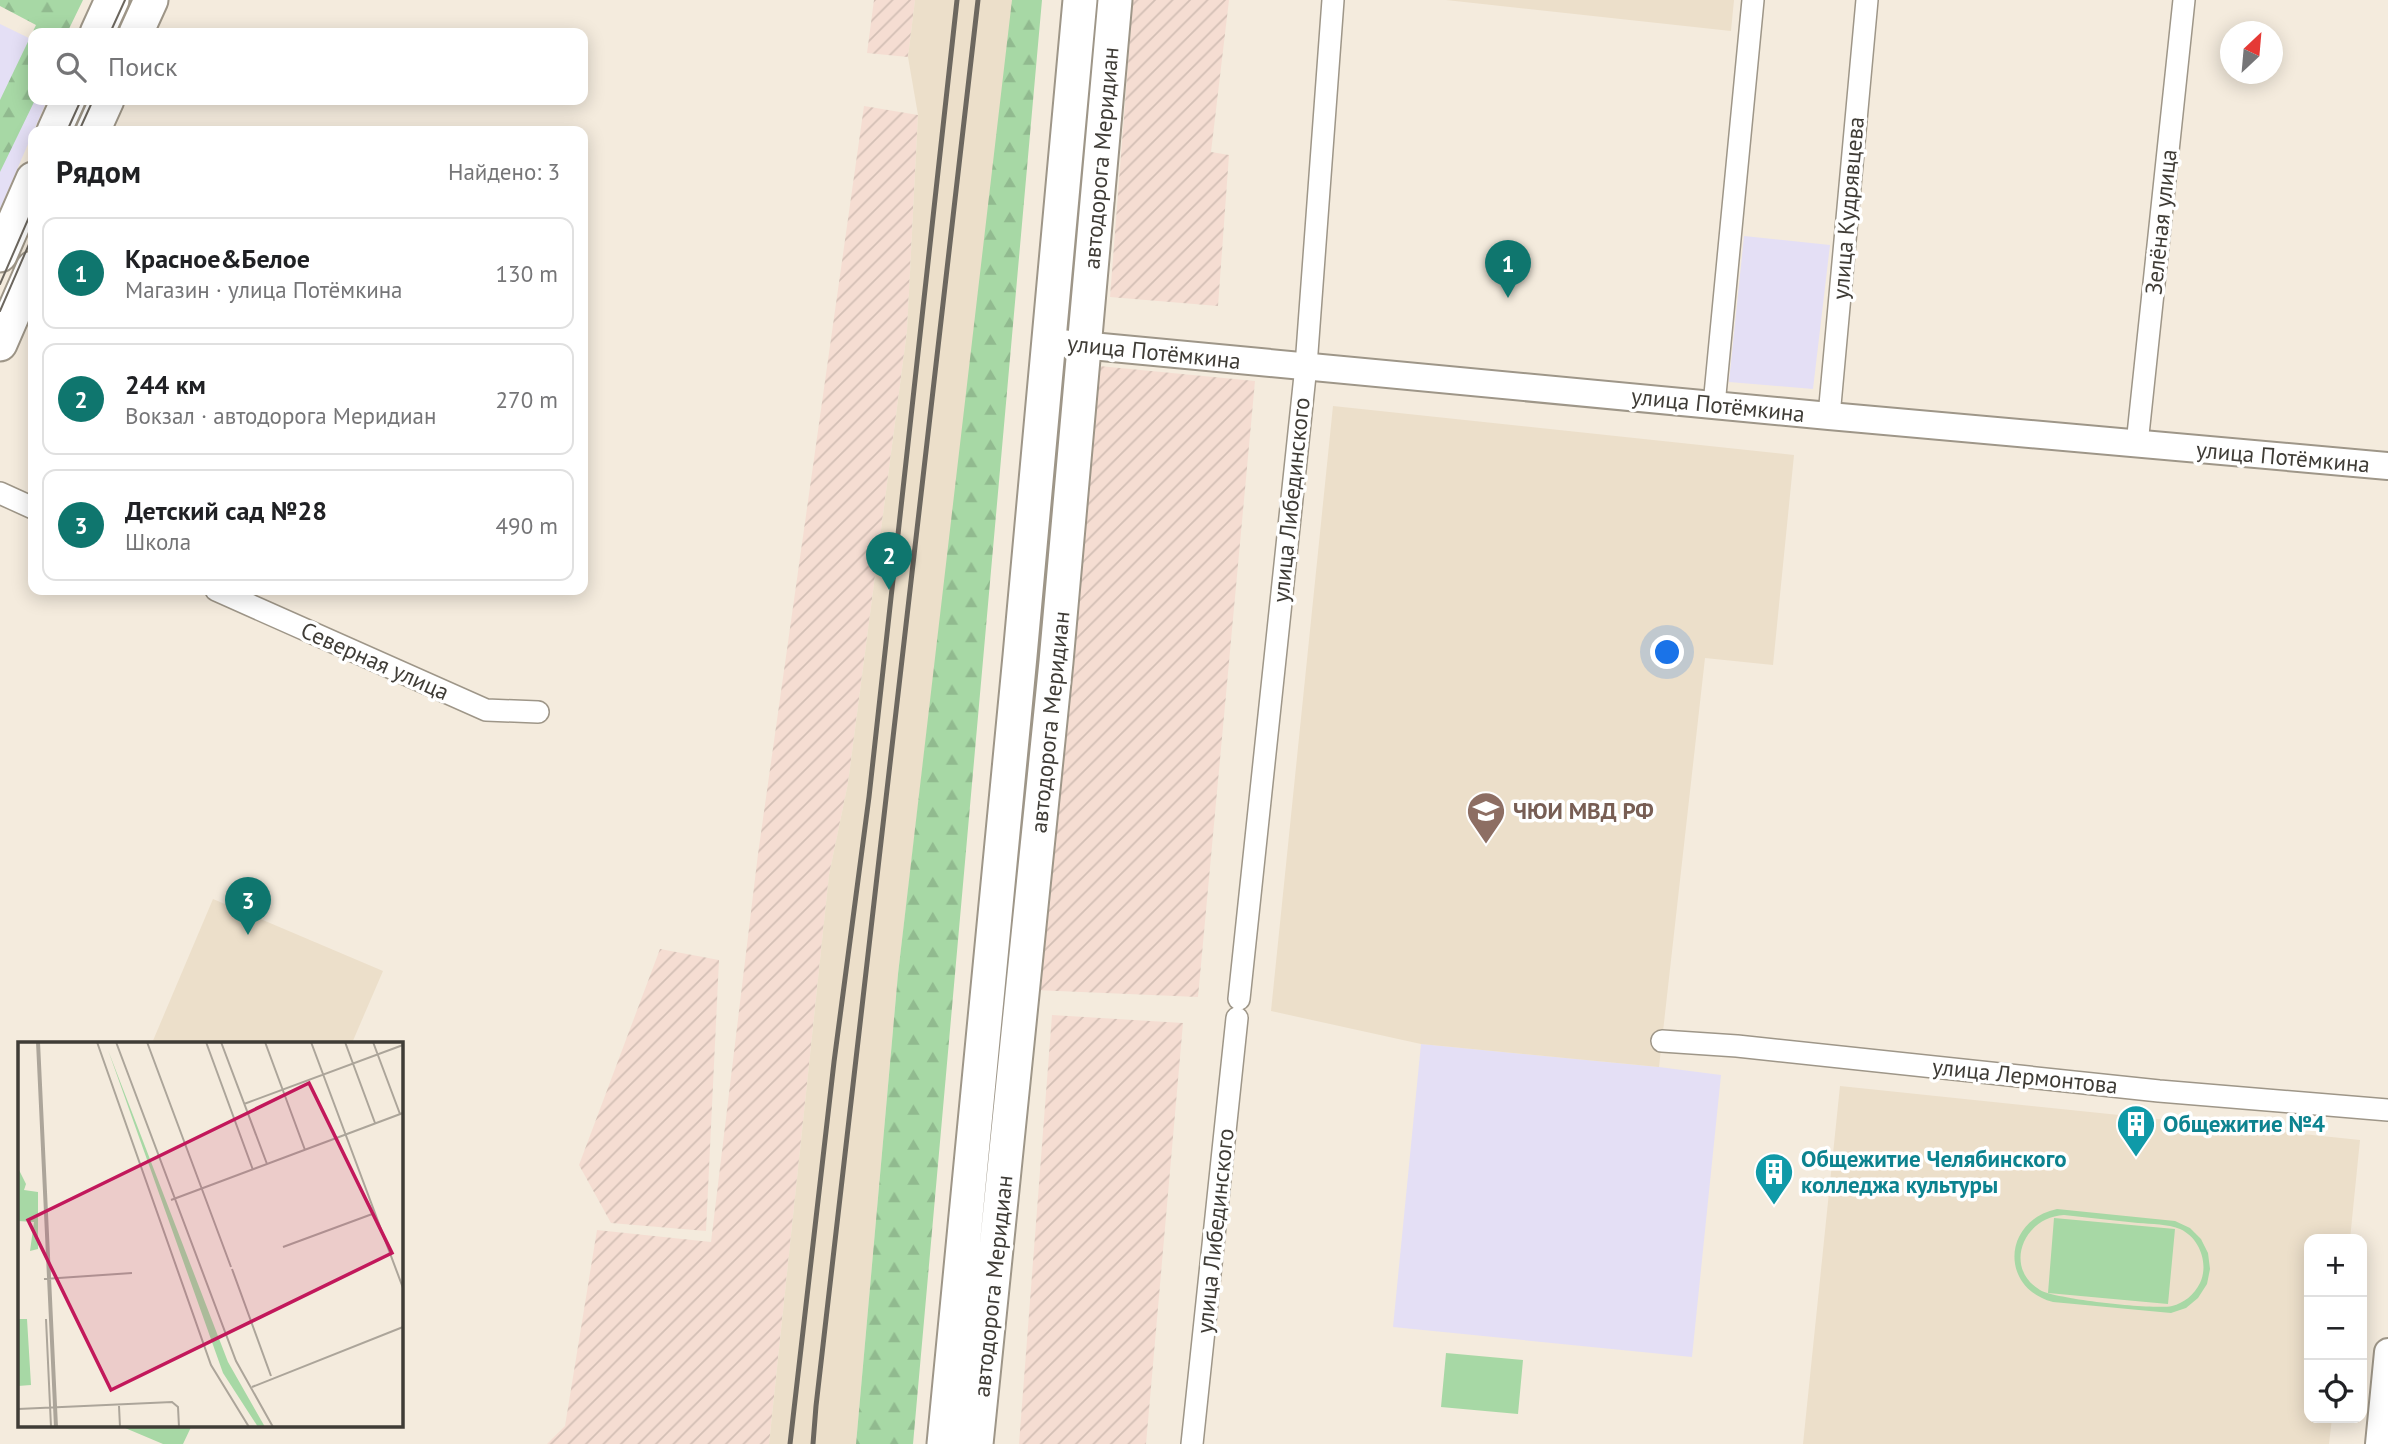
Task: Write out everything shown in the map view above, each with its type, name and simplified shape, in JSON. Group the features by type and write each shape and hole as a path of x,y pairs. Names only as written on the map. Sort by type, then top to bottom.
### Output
{"main road":[{"path":"99,28 112,0"},
{"path":"138,28 151,0"},
{"name":"автодорога Меридиан","path":"944,1444 1080,0"},
{"name":"автодорога Меридиан","path":"976,1444 1056,662 1115,0"},
{"path":"56,126 66,105"},
{"path":"95,126 105,105"},
{"path":"0,255 28,191"},
{"path":"0,344 28,280"}],"street":[{"name":"улица Либединского","path":"1192,1444 1306,366 1333,0"},
{"path":"1714,405 1754,0"},
{"name":"улица Кудрявцева","path":"1829,416 1867,0"},
{"name":"Зелёная улица","path":"2137,444 2184,0"},
{"name":"улица Потёмкина","path":"1049,342 2388,466"},
{"path":"0,493 28,506"},
{"name":"Северная улица","path":"227,595 486,710 538,712"},
{"name":"улица Лермонтова","path":"1662,1041 1737,1045 2159,1091 2388,1110"},
{"path":"2379,1444 2388,1352"}],"shaded area":[{"path":"874,0 915,0 908,57 867,53"},
{"path":"915,0 1014,0 898,974 856,1444 769,1444 829,875 848,783 907,331 918,115 908,57"},
{"path":"1133,0 1229,0 1211,152 1229,155 1218,306 1110,297"},
{"path":"1446,0 1734,0 1731,31"},
{"path":"0,24 28,38 28,105 45,105 36,126 28,126 28,144 0,209"},
{"path":"864,106 918,115 907,331 848,783 829,875 769,1444 547,1444 565,1426 597,1230 711,1242 758,854"},
{"path":"1744,236 1830,245 1813,389 1729,382"},
{"path":"1099,366 1255,381 1198,997 1035,990"},
{"name":"ЧЮИ МВД РФ","path":"1333,406 1794,455 1773,665 1705,658 1659,1067 1421,1044 1271,1011"},
{"path":"213,899 383,971 352,1042 152,1042"},
{"path":"660,949 719,960 706,1231 611,1223 579,1165"},
{"path":"1052,1015 1183,1023 1146,1444 1019,1444"},
{"path":"1421,1044 1721,1075 1692,1357 1393,1327"},
{"path":"1840,1086 2360,1140 2351,1234 2304,1234 2304,1423 2331,1423 2329,1444 1803,1444"}],"green space":[{"path":"0,0 83,0 69,28 35,28 36,25 0,6"},
{"path":"1012,0 1042,0 913,1444 856,1444 898,974"},
{"path":"28,42 28,105 33,105 0,172 0,100"},
{"path":"2057,1209 2175,1221 2190,1228 2201,1239 2208,1253 2210,1269 2207,1284 2198,1298 2186,1308 2171,1313 2053,1302 2035,1294 2023,1283 2016,1269 2014,1254 2018,1240 2026,1226 2039,1216","holes":["2064,1215 2159,1224 2180,1229 2193,1239 2201,1252 2203,1276 2200,1283 2185,1301 2162,1307 2083,1300 2040,1290 2029,1281 2022,1269 2023,1245 2038,1224"]},
{"path":"2054,1218 2175,1229 2168,1304 2048,1293"},
{"path":"1446,1353 1523,1360 1518,1414 1441,1407"},
{"path":"120,1426 192,1426 183,1444 163,1444"}],"tram line":[{"path":"112,28 125,0"},
{"path":"69,126 79,105"},
{"path":"81,126 91,105"},
{"path":"0,284 28,220"},
{"path":"0,311 28,247"}],"railway":[{"path":"790,1444 834,1062 869,797 957,0"},
{"path":"813,1444 978,0"}],"place":[{"name":"Красное&Белое","path":"1508,298"},
{"name":"244 км","path":"889,590"},
{"name":"ЧЮИ МВД РФ","path":"1486,845"},
{"name":"Детский сад №28","path":"248,935"},
{"name":"Общежитие №4","path":"2136,1158"},
{"name":"Общежитие Челябинского колледжа культуры","path":"1774,1206"}]}
